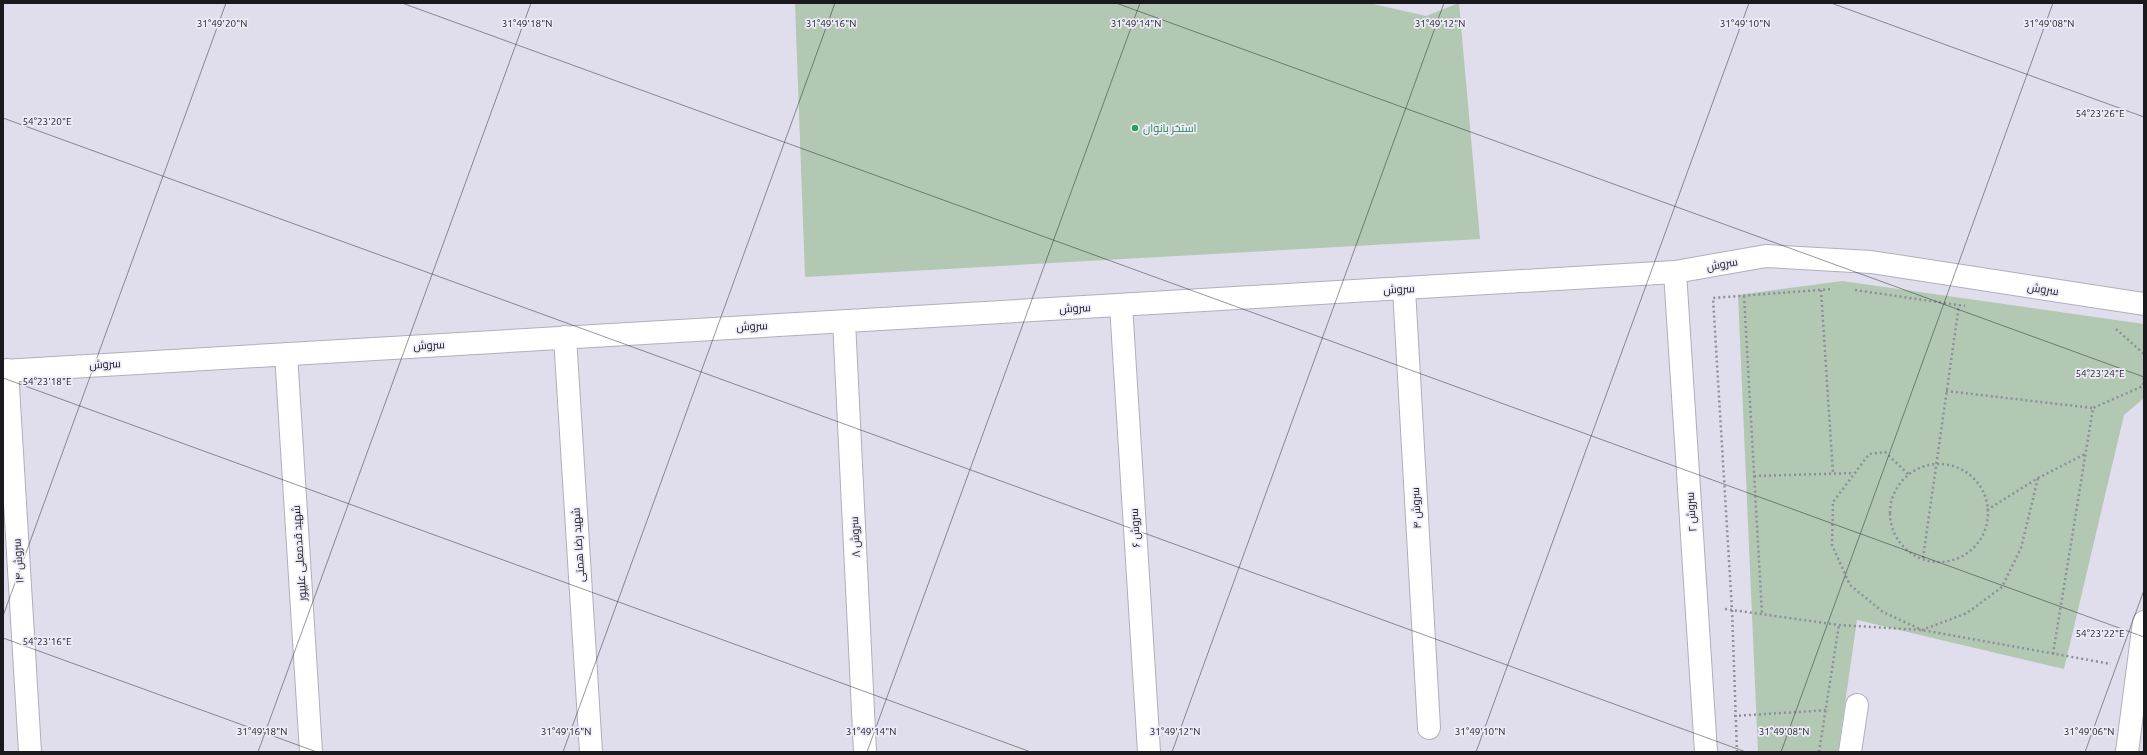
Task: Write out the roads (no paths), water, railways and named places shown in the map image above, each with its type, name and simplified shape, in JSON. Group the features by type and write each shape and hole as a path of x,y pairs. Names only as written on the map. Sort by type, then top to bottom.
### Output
{"street":[{"name":"سروش","path":"5,370 1675,272 1766,256 1871,262 2144,304"},
{"name":"سروش ۲","path":"1675,272 1706,752"},
{"name":"سروش ۴","path":"1404,289 1429,728"},
{"name":"سروش ۶","path":"1120,305 1149,752"},
{"name":"سروش ۸","path":"844,321 865,752"},
{"name":"شهید رضا همتی","path":"565,337 592,752"},
{"name":"شهید قدمعلی علیپور","path":"286,354 311,752"},
{"name":"سروش ۱۴","path":"5,370 30,752"},
{"path":"2127,752 2144,622"},
{"path":"1850,752 1857,705"}],"place":[{"name":"استخر بانوان","path":"1135,128"}]}
